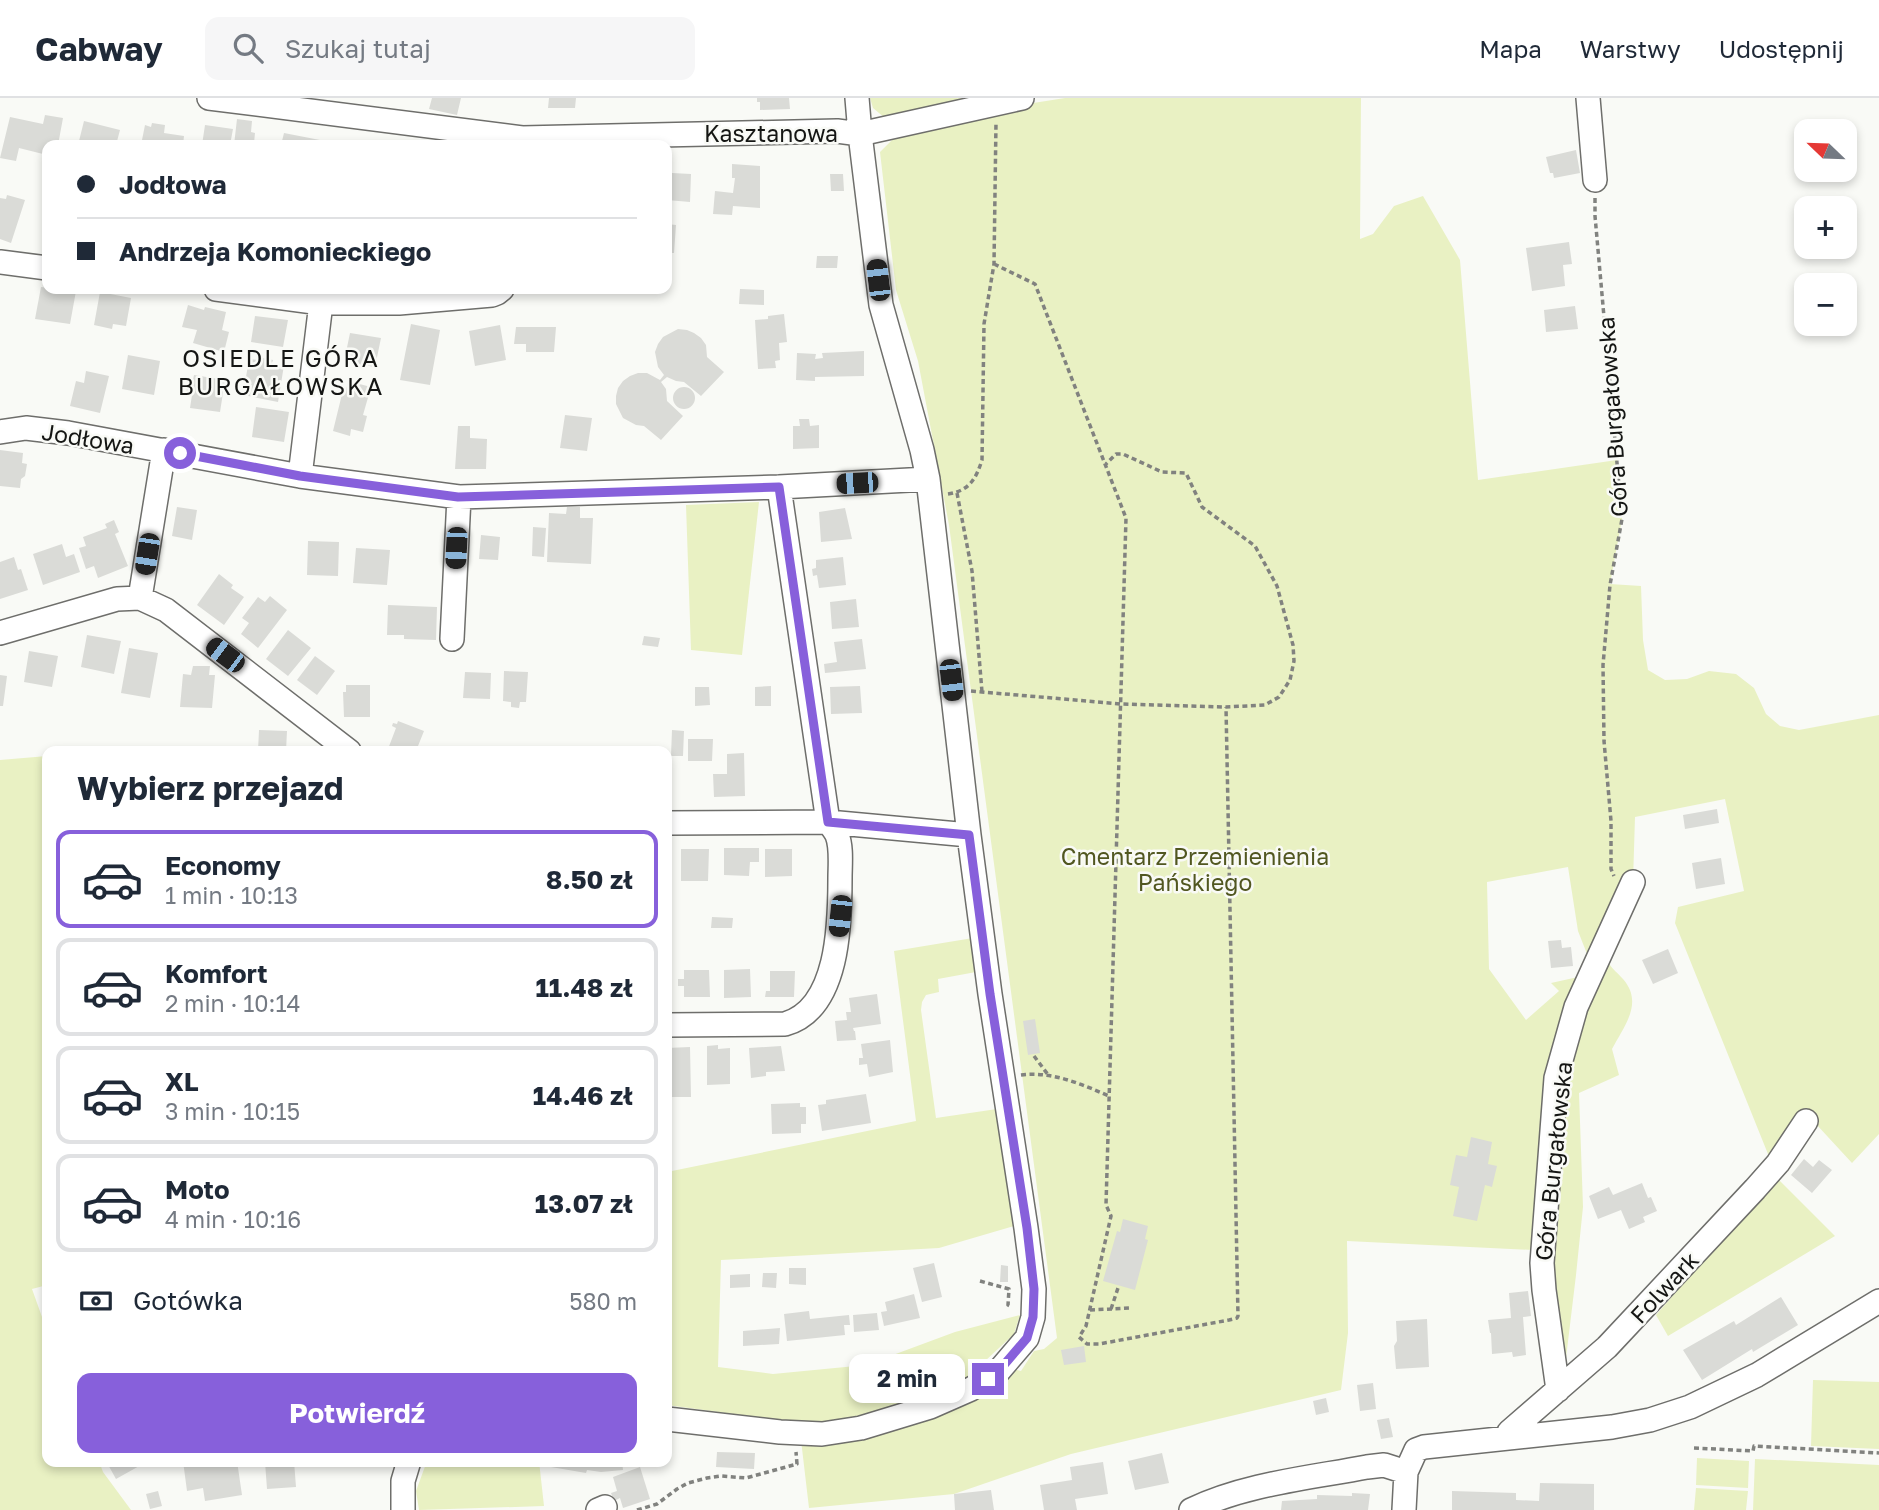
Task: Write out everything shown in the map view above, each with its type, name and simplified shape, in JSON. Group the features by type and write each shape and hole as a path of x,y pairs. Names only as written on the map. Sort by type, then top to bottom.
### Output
{"street":[{"name":"Kasztanowa","path":"209,98 508,140"},
{"path":"672,1420 822,1434 861,1428 930,1407 971,1389 997,1373 1027,1338 1033,1317 1031,1265 991,1005 929,489 922,450 881,305 866,132 857,98"},
{"name":"Kasztanowa","path":"579,140 866,132 1022,98"},
{"path":"1588,98 1595,180"},
{"path":"0,262 42,267"},
{"path":"254,294 321,303 399,303 494,294"},
{"path":"300,476 321,303"},
{"name":"Jodłowa","path":"0,432 26,428 68,433 300,476 458,497 779,487 929,489"},
{"path":"140,597 164,450"},
{"path":"672,1025 785,1024 794,1021 805,1015 813,1006 834,963 840,916 838,836 828,822 779,487"},
{"path":"452,639 458,497"},
{"path":"0,633 117,599 140,597 166,610 343,746"},
{"path":"672,823 828,822 969,835"},
{"name":"Góra Burgałowska","path":"1558,1390 1542,1263 1556,1078 1576,1007 1629,892"},
{"name":"Folwark","path":"1508,1438 1509,1432 1607,1347 1778,1164 1806,1121"},
{"path":"1404,1510 1406,1472 1416,1450 1427,1445 1612,1427 1650,1420 1690,1407 1757,1375 1879,1301"},
{"path":"1192,1510 1236,1493 1367,1467 1384,1465 1406,1472"},
{"path":"403,1510 403,1481 406,1467"}],"path":[{"path":"929,489 943,495 957,493 969,487 977,476 982,460 984,324 995,264 996,103"},
{"name":"Góra Burgałowska","path":"1595,180 1595,216 1622,519 1610,585 1604,652 1604,741 1611,821 1611,869 1629,892"},
{"path":"995,264 1035,284 1126,518 1106,1205 1111,1216 1086,1326 1079,1337 1087,1344 1237,1318 1238,1315 1226,707"},
{"path":"971,691 1121,704 1226,707 1265,705 1279,697 1290,680 1294,668 1294,652 1277,586 1255,546 1202,508 1186,474 1156,470 1123,454 1116,454 1106,464"},
{"path":"957,493 972,571 982,692"},
{"path":"1034,1056 1049,1076"},
{"path":"1016,1076 1030,1074 1066,1078 1110,1096"},
{"path":"980,1281 1009,1289 1008,1305 1018,1310"},
{"path":"1111,1309 1119,1285"},
{"path":"1090,1310 1130,1308"},
{"path":"1694,1448 1753,1451 1754,1446 1879,1453"},
{"path":"637,1510 657,1504 688,1483 721,1476 746,1478 797,1464"}],"green space":[{"path":"870,98 987,98 885,118 873,108"},
{"name":"Cmentarz Przemienienia Pańskiego","path":"1065,98 1361,98 1360,239 1373,234 1394,206 1423,196 1460,260 1478,480 1617,460 1622,519 1610,584 1641,586 1643,640 1648,670 1665,680 1687,679 1709,671 1736,674 1754,688 1766,714 1780,726 1799,730 1879,715 1879,1134 1852,1163 1816,1124 1770,1159 1675,923 1678,907 1744,891 1725,799 1635,817 1633,882 1606,957 1629,988 1632,1006 1612,1049 1619,1075 1579,1093 1583,1207 1566,1358 1553,1353 1533,1250 1347,1241 1348,1333 1341,1390 1071,1454 954,1494 809,1508 799,1423 672,1406 672,1171 916,1121 894,951 973,938 976,972 938,979 939,992 926,995 922,1002 936,1118 997,1109 1014,1226 939,1248 721,1260 718,1367 773,1374 866,1365 955,1332 1020,1315 1014,1334 984,1362 1021,1371 1034,1351 1044,1349 1057,1338 949,525 918,361 896,290 880,152 894,138 996,109","holes":["1568,867 1578,931 1589,959 1578,977 1551,983 1559,991 1526,1020 1489,969 1487,882"]},
{"path":"759,502 742,655 691,650 686,505"},
{"path":"42,756 42,1286 32,1289 42,1317 42,1467 101,1467 131,1510 0,1510 0,760"},
{"path":"1776,1177 1835,1236 1668,1336 1656,1315"},
{"path":"1813,1380 1879,1382 1879,1449 1811,1446"},
{"path":"1697,1458 1749,1461 1748,1488 1696,1485"},
{"path":"1755,1459 1879,1465 1879,1510 1753,1510"},
{"path":"425,1467 540,1467 544,1506 419,1510 416,1491"},
{"path":"1696,1488 1748,1491 1746,1510 1694,1510"}],"building":[{"path":"432,98 461,98 457,115 429,109"},
{"path":"549,98 576,98 575,108 548,108"},
{"path":"757,98 789,98 790,109 760,110"},
{"path":"45,115 63,118 59,140 42,140 42,154 19,148 16,161 0,158 10,117 43,124"},
{"path":"237,119 252,121 251,132 255,133 254,140 235,140"},
{"path":"84,121 120,130 117,140 79,140"},
{"path":"152,123 165,125 164,133 184,136 184,140 142,140 145,125 151,127"},
{"path":"205,125 233,129 231,140 203,140"},
{"path":"284,133 320,140 282,140"},
{"path":"1576,150 1580,173 1554,178 1546,157"},
{"path":"732,164 760,166 760,208 733,206 732,215 713,214 715,191 733,193 735,178 732,178"},
{"path":"672,173 691,174 690,202 672,200"},
{"path":"830,174 843,174 844,191 831,191"},
{"path":"7,195 25,200 11,243 0,239 0,198 6,199"},
{"path":"672,225 676,225 672,253"},
{"path":"1569,242 1572,264 1563,265 1565,286 1532,291 1526,248"},
{"path":"817,256 838,256 837,268 816,268"},
{"path":"41,287 42,294 75,294 70,324 35,319"},
{"path":"740,289 764,290 764,305 739,304"},
{"path":"100,294 131,298 126,326 113,324 112,329 94,325"},
{"path":"188,305 226,312 222,330 229,332 224,352 193,343 197,330 182,327"},
{"path":"1575,306 1578,329 1546,332 1544,310"},
{"path":"784,314 787,342 779,343 780,360 775,361 776,368 758,369 755,320"},
{"path":"255,316 288,320 283,347 251,342"},
{"path":"411,324 440,330 430,385 400,380"},
{"path":"500,325 506,360 475,366 469,331"},
{"path":"516,327 556,327 554,352 526,352 526,344 514,344"},
{"path":"678,329 687,330 701,338 706,345 707,357 724,372 701,396 684,382 667,377 661,382 666,389 667,401 683,416 661,440 644,426 623,418 616,404 616,396 623,381 638,373 647,373 660,380 664,375 658,367 655,352 663,337"},
{"path":"350,333 381,338 375,367 344,362"},
{"path":"864,351 864,376 815,377 815,381 796,380 797,353 816,354 815,359 823,358 822,353"},
{"path":"128,355 160,361 154,395 122,389"},
{"path":"259,357 284,365 278,402 243,395 249,359 259,360"},
{"path":"86,371 109,376 100,413 70,406 76,381 84,383"},
{"path":"194,375 225,380 220,412 190,408 192,395 186,394 187,384 192,385"},
{"path":"348,381 371,387 363,415 367,416 363,432 351,429 350,436 333,431 343,390 346,391"},
{"path":"684,387 694,394 695,398 688,408 684,409 674,402 673,398 680,388"},
{"path":"256,407 289,412 284,442 252,437"},
{"path":"565,415 592,418 587,451 560,448"},
{"path":"799,419 809,419 810,426 819,425 819,448 793,449 793,426 800,426"},
{"path":"458,426 470,426 470,438 487,439 486,469 455,469"},
{"path":"0,450 23,453 22,463 27,464 20,488 0,486"},
{"path":"177,507 197,510 192,540 172,536"},
{"path":"567,507 580,507 580,518 593,518 591,564 547,562 549,513 566,514"},
{"path":"845,508 852,539 821,542 819,512"},
{"path":"114,520 119,532 115,534 128,566 98,578 94,566 86,569 79,548 86,546 83,537 107,528 105,524"},
{"path":"533,527 546,528 544,557 532,556"},
{"path":"481,535 500,537 498,560 479,559"},
{"path":"308,541 339,542 338,576 307,575"},
{"path":"62,544 66,557 74,554 80,572 43,585 33,554"},
{"path":"356,548 390,550 387,585 353,583"},
{"path":"14,557 28,590 0,599 0,562"},
{"path":"843,557 846,585 819,588 817,575 813,576 812,569 816,568 816,560"},
{"path":"219,574 233,585 231,588 244,597 224,625 197,605"},
{"path":"270,596 287,610 258,648 241,634 249,623 242,618 258,597 265,602"},
{"path":"856,599 859,627 832,629 830,602"},
{"path":"388,605 437,607 436,640 404,639 404,635 387,635"},
{"path":"288,630 311,648 288,676 266,659"},
{"path":"87,635 121,641 114,674 81,667"},
{"path":"644,636 660,638 658,647 642,645"},
{"path":"862,639 866,669 825,673 824,664 837,662 834,642"},
{"path":"129,648 158,653 150,698 121,693"},
{"path":"29,651 58,656 52,687 24,682"},
{"path":"315,656 335,671 317,695 297,680"},
{"path":"193,666 210,666 209,675 215,675 212,708 180,707 183,674 191,675"},
{"path":"504,671 528,672 526,702 520,702 519,708 511,707 511,702 503,701"},
{"path":"465,672 491,673 490,699 463,698"},
{"path":"0,675 7,676 3,706 0,706"},
{"path":"346,685 370,685 370,717 344,717 343,692 346,692"},
{"path":"771,686 771,706 755,706 755,687"},
{"path":"860,686 862,713 831,714 830,687"},
{"path":"695,687 709,687 710,705 695,706"},
{"path":"398,721 424,731 418,746 389,746 396,728 392,726 393,723 397,724"},
{"path":"259,730 287,731 286,746 258,746"},
{"path":"672,730 684,731 683,756 672,756"},
{"path":"688,739 713,739 712,761 688,761"},
{"path":"744,753 745,796 714,797 713,774 727,774 727,754"},
{"path":"1717,809 1719,823 1685,829 1683,815"},
{"path":"724,848 759,848 759,862 750,862 749,876 724,875"},
{"path":"681,849 709,849 708,881 681,881"},
{"path":"765,849 792,849 792,876 765,877"},
{"path":"1721,858 1725,884 1696,889 1692,863"},
{"path":"712,917 733,918 732,928 711,928"},
{"path":"1561,940 1562,948 1571,947 1573,966 1551,968 1548,941"},
{"path":"1668,949 1678,973 1653,984 1642,960"},
{"path":"750,969 751,997 724,998 724,970"},
{"path":"684,970 709,970 710,997 684,997 684,986 678,986 678,979 684,979"},
{"path":"770,971 795,971 794,997 765,997 766,991 770,991"},
{"path":"877,994 881,1024 853,1028 856,1040 837,1041 835,1021 847,1020 846,1012 851,1012 849,998"},
{"path":"1035,1019 1040,1053 1028,1055 1023,1021"},
{"path":"890,1040 893,1072 869,1077 867,1064 859,1065 859,1058 863,1058 861,1044"},
{"path":"718,1045 718,1049 730,1048 730,1084 707,1085 707,1046"},
{"path":"781,1046 785,1071 766,1072 766,1076 751,1078 749,1048"},
{"path":"690,1047 691,1097 672,1097 672,1048"},
{"path":"866,1094 871,1123 822,1131 818,1105 826,1104 826,1100"},
{"path":"800,1103 800,1107 806,1107 806,1124 801,1124 801,1133 772,1134 771,1104"},
{"path":"1471,1137 1492,1142 1488,1164 1497,1166 1492,1187 1485,1185 1477,1221 1453,1216 1459,1187 1450,1185 1456,1155 1467,1157"},
{"path":"1804,1159 1813,1167 1819,1160 1832,1170 1812,1193 1791,1175"},
{"path":"1642,1183 1657,1211 1643,1217 1645,1222 1629,1229 1621,1210 1598,1219 1589,1196 1609,1187 1613,1195"},
{"path":"1123,1219 1148,1226 1145,1239 1148,1240 1135,1290 1103,1281"},
{"path":"934,1263 942,1297 922,1302 913,1268"},
{"path":"1001,1265 1008,1266 1008,1282 1000,1282"},
{"path":"789,1268 806,1268 806,1285 789,1284"},
{"path":"763,1273 777,1273 776,1288 762,1287"},
{"path":"750,1274 750,1287 730,1288 730,1275"},
{"path":"1528,1291 1531,1316 1523,1317 1526,1355 1513,1357 1512,1352 1492,1354 1488,1320 1511,1318 1509,1293"},
{"path":"914,1294 920,1318 884,1326 881,1312 887,1311 885,1302"},
{"path":"1781,1297 1798,1325 1702,1380 1683,1350 1734,1321 1736,1325"},
{"path":"809,1311 810,1319 849,1315 850,1325 844,1325 845,1335 787,1341 784,1314"},
{"path":"877,1313 879,1330 854,1332 853,1315"},
{"path":"1427,1319 1429,1367 1396,1369 1396,1321"},
{"path":"780,1328 779,1344 743,1346 743,1331"},
{"path":"1084,1346 1086,1362 1064,1365 1061,1350"},
{"path":"1373,1383 1376,1409 1360,1411 1357,1385"},
{"path":"1326,1398 1329,1412 1316,1415 1313,1401"},
{"path":"1389,1418 1393,1437 1381,1439 1377,1420"},
{"path":"717,1452 755,1453 754,1469 716,1467"},
{"path":"1162,1453 1169,1483 1135,1490 1128,1461"},
{"path":"1103,1462 1108,1494 1075,1499 1077,1510 1044,1510 1040,1485 1072,1480 1070,1467"},
{"path":"109,1467 137,1467 116,1479"},
{"path":"184,1467 238,1467 242,1495 205,1501 203,1488 187,1491"},
{"path":"265,1467 294,1467 296,1487 267,1489"},
{"path":"551,1467 623,1467 623,1470 587,1470 586,1473"},
{"path":"640,1467 650,1499 623,1508 620,1498 614,1501 611,1493 617,1491 613,1477"},
{"path":"1540,1483 1594,1484 1594,1510 1452,1510 1452,1491 1516,1493 1516,1500 1539,1501"},
{"path":"991,1490 994,1510 955,1510 954,1494"},
{"path":"158,1491 162,1506 150,1509 146,1494"},
{"path":"1352,1493 1370,1494 1368,1510 1281,1510 1282,1501 1317,1499 1317,1495 1352,1496"}],"district":[{"name":"OSIEDLE GÓRA BURGAŁOWSKA","path":"281,371"}],"route":[{"path":"180,453 300,476 458,497 779,487 828,822 969,835 1034,1289 1033,1317 1027,1338 997,1373 988,1379"}]}
